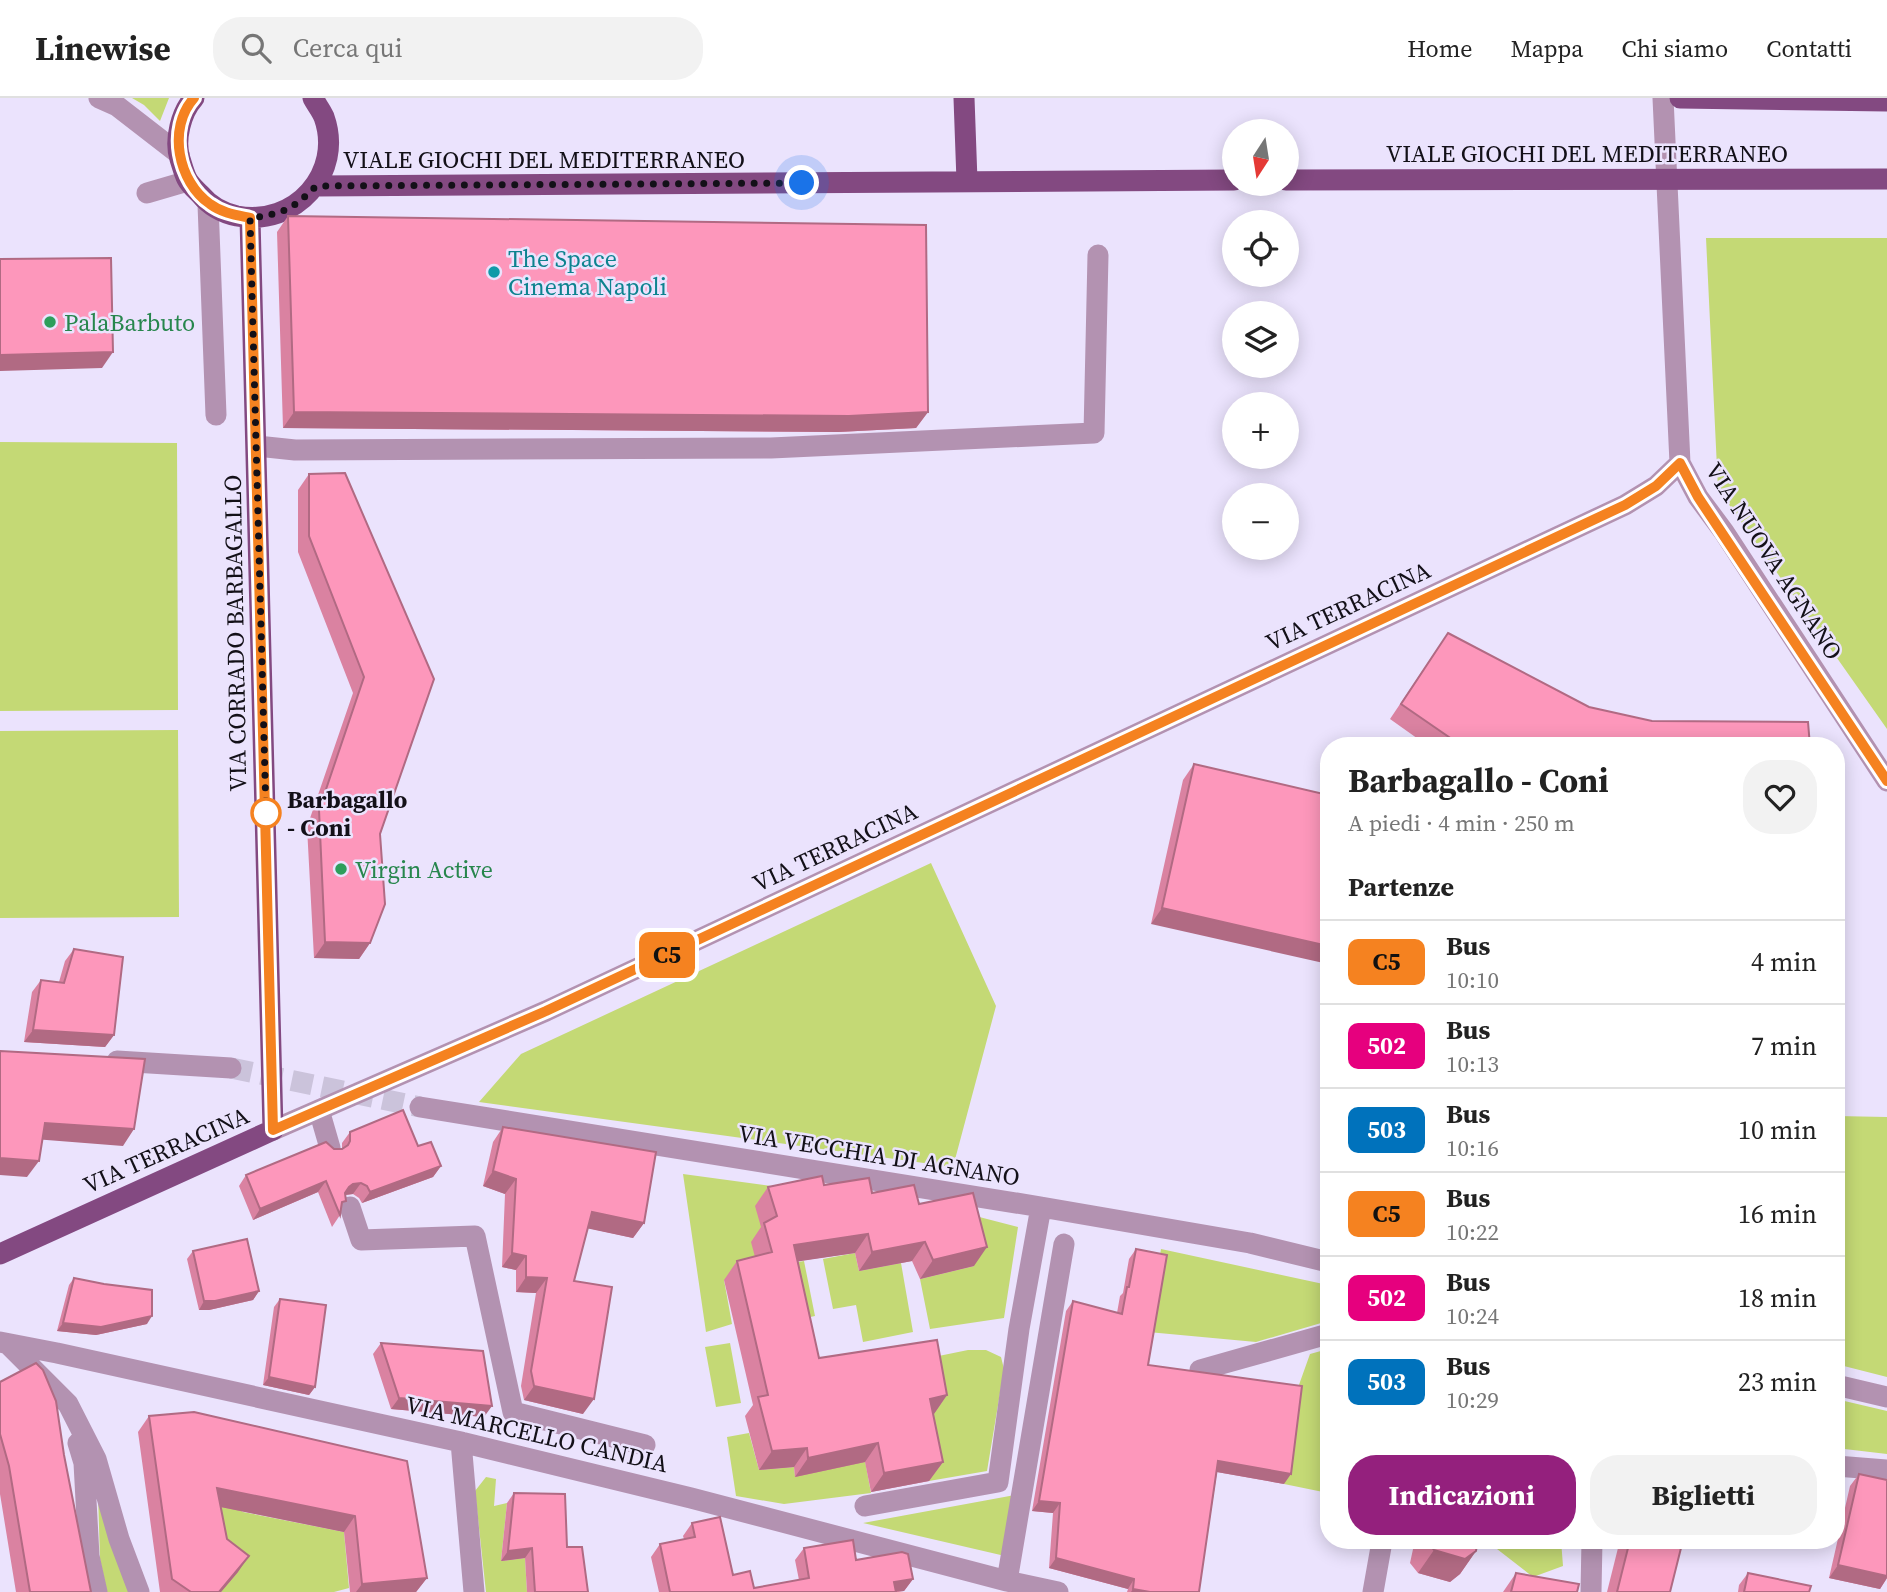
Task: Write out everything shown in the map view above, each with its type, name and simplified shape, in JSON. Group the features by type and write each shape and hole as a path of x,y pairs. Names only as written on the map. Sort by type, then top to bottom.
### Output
{"main road":[{"path":"194,98 180,127 179,154 188,181 208,204 228,214 250,218 275,215 298,204 316,186 326,163 329,139 323,116 313,98"},
{"path":"964,98 967,181"},
{"path":"1680,98 1887,101"},
{"name":"VIALE GIOCHI DEL MEDITERRANEO","path":"1299,180 1887,178"},
{"name":"VIALE GIOCHI DEL MEDITERRANEO","path":"316,186 1222,180"},
{"name":"VIA CORRADO BARBAGALLO","path":"250,218 273,1130"},
{"name":"VIA TERRACINA","path":"0,1254 273,1130"}],"street":[{"path":"99,98 117,106 179,154"},
{"name":"VIA NUOVA AGNANO","path":"1663,98 1680,463 1698,497 1887,781"},
{"path":"147,192 188,181"},
{"path":"208,204 216,415"},
{"path":"257,446 295,450 771,448 1094,433 1098,255"},
{"name":"VIA TERRACINA","path":"273,1130 546,1011 1625,505 1656,486 1680,463"},
{"path":"95,1060 231,1068"},
{"name":"VIA VECCHIA DI AGNANO","path":"420,1107 1041,1207 1250,1243 1320,1260"},
{"path":"318,1110 330,1148"},
{"path":"350,1207 361,1240 475,1236 513,1412 645,1446"},
{"path":"865,1506 998,1482 1019,1329 1041,1207"},
{"path":"1007,1581 1064,1244"},
{"path":"1200,1370 1320,1336"},
{"path":"4,1343 68,1404 96,1459 118,1539 139,1592"},
{"name":"VIA MARCELLO CANDIA","path":"4,1343 461,1442 1058,1592"},
{"path":"1845,1387 1887,1397"},
{"path":"68,1404 83,1463 89,1556 97,1592"},
{"path":"461,1442 474,1592"},
{"path":"1845,1467 1887,1470"},
{"path":"1373,1592 1381,1549"},
{"path":"1591,1592 1592,1549"}],"green space":[{"path":"132,98 169,98 160,121 144,105"},
{"path":"1706,238 1887,238 1887,729 1718,489"},
{"path":"0,442 177,443 178,710 0,711"},
{"path":"178,730 179,917 0,918 0,731"},
{"path":"931,863 996,1006 953,1167 479,1102 521,1054"},
{"path":"1845,1116 1887,1117 1887,1377 1845,1366"},
{"path":"683,1174 779,1187 763,1235 759,1271 724,1280 732,1324 706,1332"},
{"path":"960,1212 1018,1227 1004,1318 930,1329 920,1279 974,1266"},
{"path":"1161,1249 1320,1283 1320,1323 1256,1342 1148,1332"},
{"path":"855,1253 859,1271 901,1263 913,1332 863,1342 856,1305 833,1309 823,1259"},
{"path":"804,1261 815,1316 792,1321 781,1265"},
{"path":"730,1343 741,1403 716,1407 705,1347"},
{"path":"968,1350 986,1350 1001,1357 1004,1369 987,1471 929,1481 899,1422 924,1359"},
{"path":"1320,1351 1320,1491 1284,1484 1295,1396 1310,1354"},
{"path":"1845,1401 1887,1411 1887,1454 1845,1449"},
{"path":"749,1433 759,1470 794,1467 795,1476 863,1450 871,1493 784,1504 736,1496 727,1437"},
{"path":"486,1477 496,1479 494,1506 507,1503 501,1561 525,1558 527,1592 486,1592 475,1491"},
{"path":"98,1494 129,1592 107,1592 100,1559"},
{"path":"217,1495 243,1512 344,1532 349,1588 334,1592 221,1592 216,1555"},
{"path":"1015,1495 1005,1556 863,1523"},
{"path":"1497,1549 1562,1549 1563,1566 1533,1577"}],"building":[{"path":"288,216 926,225 928,412 849,416 294,412"},
{"name":"PalaBarbuto","path":"111,258 113,352 0,355 0,259"},
{"path":"345,473 434,679 380,834 385,904 370,943 325,942 319,810 364,677 309,536 309,474"},
{"path":"1448,633 1589,707 1652,721 1808,722 1809,737 1449,737 1401,704"},
{"path":"1194,764 1320,793 1320,944 1162,908"},
{"path":"74,949 123,957 114,1035 33,1030 41,980 64,983"},
{"path":"0,1051 145,1059 134,1129 45,1123 39,1161 0,1158"},
{"path":"403,1110 418,1146 431,1142 441,1166 370,1192 367,1186 361,1183 353,1184 345,1193 346,1201 342,1202 340,1215 326,1181 260,1209 246,1175 326,1142 334,1149 342,1149 350,1141 350,1132"},
{"path":"503,1127 656,1152 644,1223 592,1212 574,1281 612,1287 594,1399 534,1386 531,1371 547,1278 526,1277 526,1256 512,1253 516,1179 493,1171"},
{"path":"822,1176 824,1185 869,1178 872,1193 914,1185 919,1204 973,1193 987,1247 933,1260 925,1242 872,1252 868,1234 794,1245 819,1358 937,1340 947,1395 930,1399 943,1462 884,1473 878,1443 808,1458 807,1448 772,1451 758,1397 768,1395 737,1261 772,1252 764,1223 777,1216 768,1187"},
{"path":"247,1239 259,1291 204,1301 193,1251"},
{"path":"1136,1249 1167,1255 1148,1365 1302,1386 1291,1474 1218,1461 1199,1592 1150,1592 1133,1589 1134,1579 1056,1558 1060,1503 1039,1501 1073,1301 1122,1314"},
{"path":"74,1278 152,1290 152,1316 101,1327 63,1323"},
{"path":"280,1299 326,1305 315,1387 269,1377"},
{"path":"381,1343 483,1351 492,1406 399,1398"},
{"path":"36,1363 43,1370 56,1401 91,1592 30,1592 9,1466 0,1434 0,1382"},
{"path":"194,1412 407,1461 427,1578 362,1584 355,1516 217,1488 227,1539 249,1556 219,1592 191,1592 172,1579 149,1416"},
{"path":"1859,1474 1887,1480 1887,1576 1838,1565 1842,1549 1845,1549 1845,1535"},
{"path":"514,1493 565,1494 567,1547 582,1547 588,1592 535,1592 532,1548 508,1551"},
{"path":"720,1517 733,1575 750,1571 754,1588 809,1578 804,1548 853,1540 856,1560 902,1552 908,1554 913,1579 894,1582 896,1592 670,1592 660,1544 695,1537 692,1523"},
{"path":"1433,1549 1476,1549 1465,1559"},
{"path":"1628,1549 1681,1549 1670,1592 1617,1592"},
{"path":"1516,1573 1579,1584 1577,1592 1511,1592"},
{"path":"1748,1573 1811,1586 1809,1592 1744,1592"}],"tunnel":[{"path":"231,1068 420,1107"}],"bus line":[{"name":"C5","path":"194,98 180,127 179,154 188,181 208,204 228,214 250,218 273,1130 546,1011 1625,505 1656,486 1680,463 1698,497 1887,781"}],"place":[{"name":"The Space Cinema Napoli","path":"494,272"},
{"name":"PalaBarbuto","path":"50,322"},
{"name":"Barbagallo - Coni","path":"266,813"},
{"name":"Virgin Active","path":"341,869"}],"route":[{"path":"266,813 250,218 275,215 298,204 316,186 802,183"}]}
